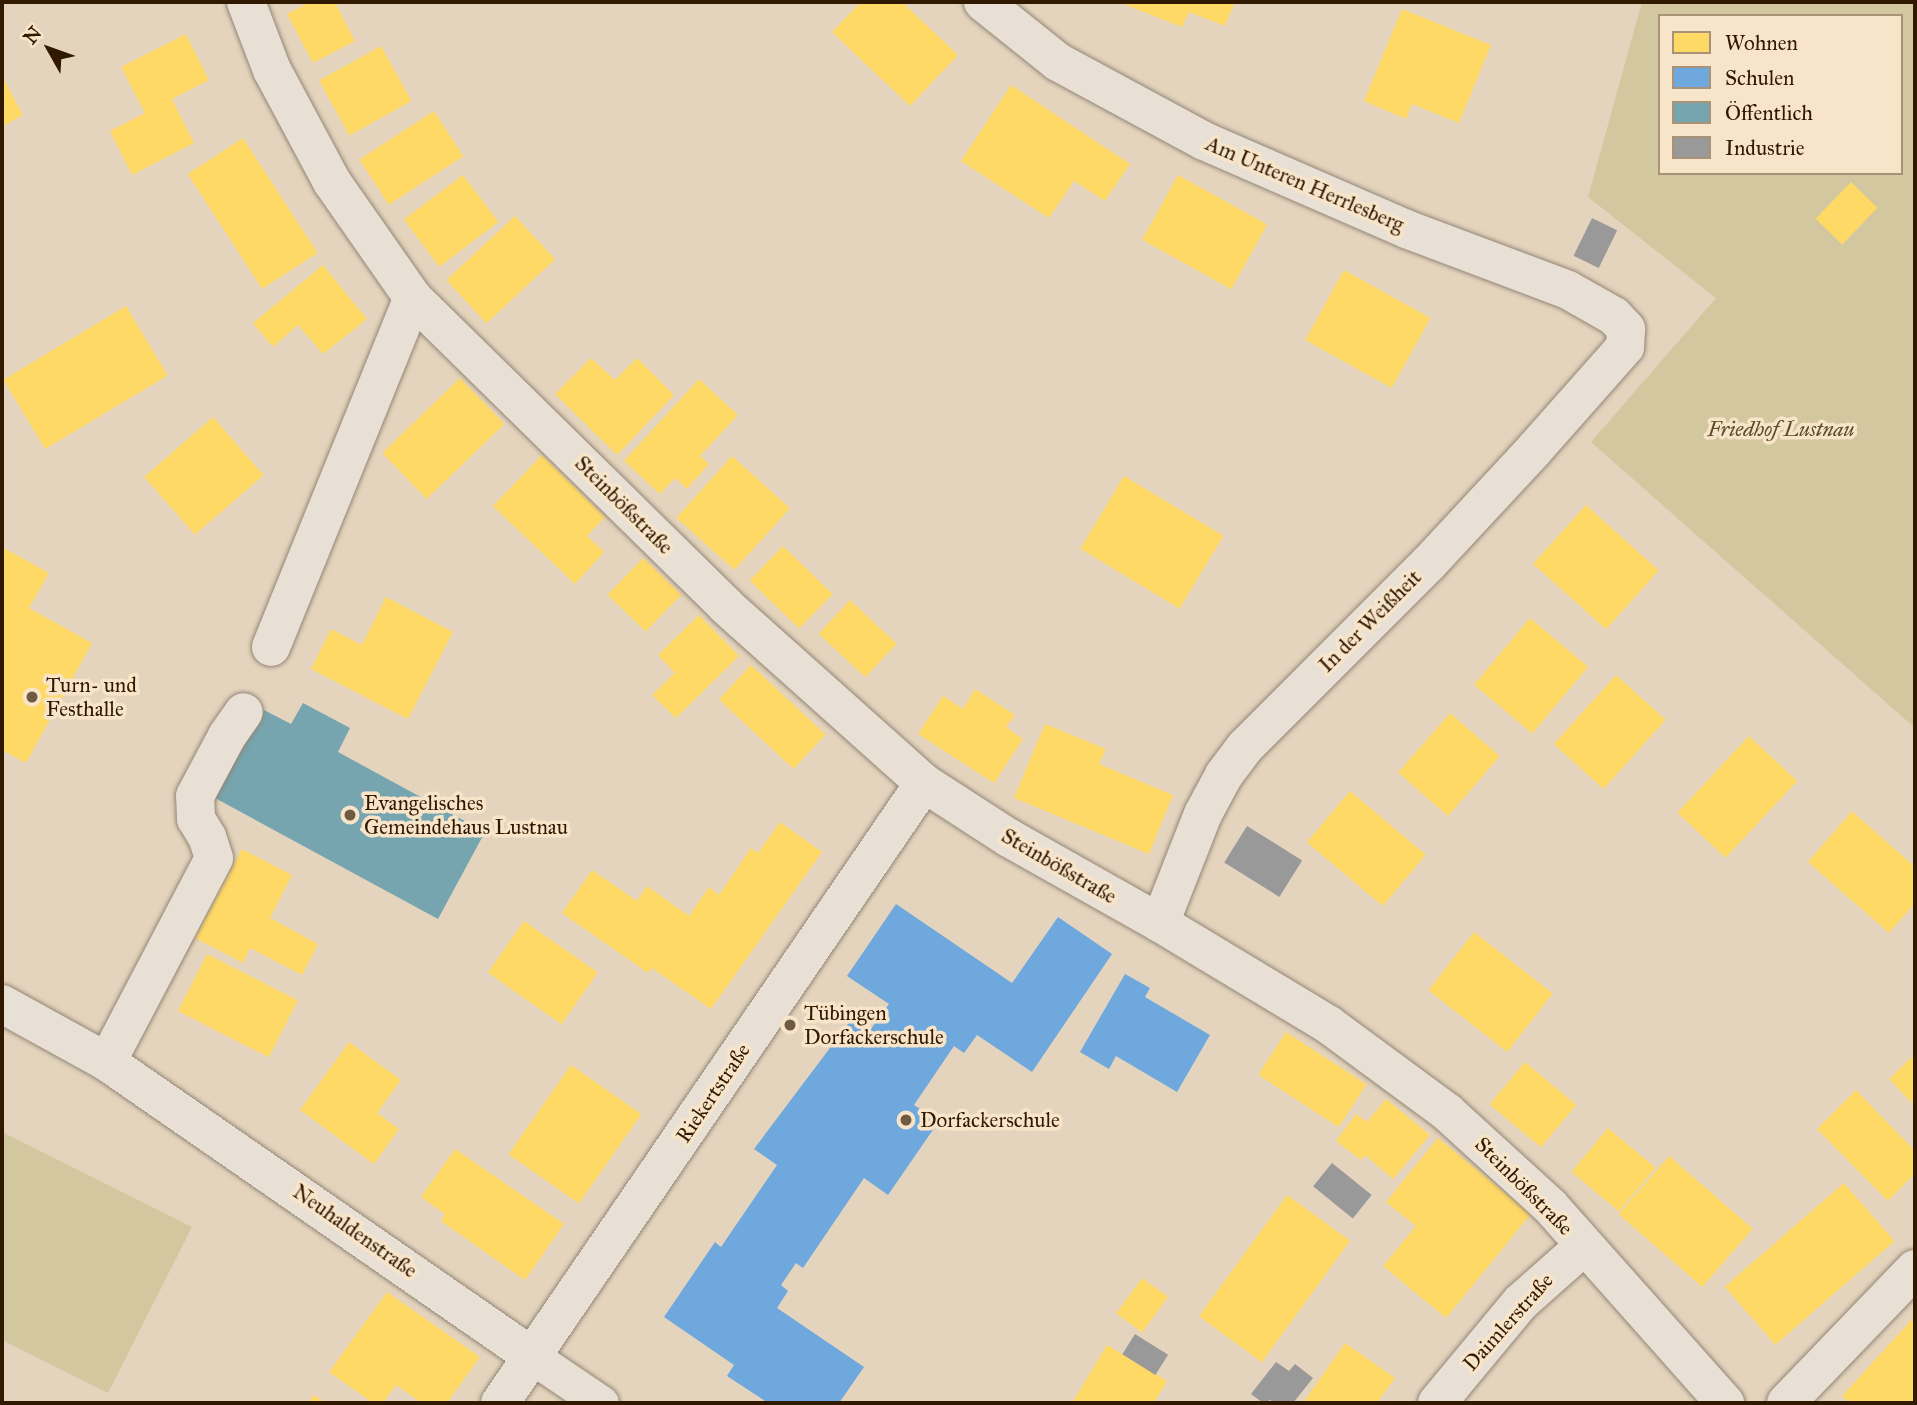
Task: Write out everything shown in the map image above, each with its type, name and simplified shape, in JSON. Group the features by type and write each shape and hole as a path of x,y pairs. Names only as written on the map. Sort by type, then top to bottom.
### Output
{"street":[{"name":"Steinbößstraße","path":"246,2 272,70 332,182 413,298 726,607 924,783 1009,838 1160,923 1329,1025 1389,1067 1504,1162 1550,1206 1725,1403"},
{"name":"Am Unteren Herrlesberg","path":"983,2 1058,62 1204,141 1406,229 1568,290 1614,316 1626,329 1625,347"},
{"path":"271,647 413,298"},
{"name":"In der Weißheit","path":"1160,923 1203,814 1224,775 1245,747 1429,563 1625,347"},
{"path":"107,1062 214,858 207,837 196,819 195,796 227,736 244,712"},
{"name":"Riekertstraße","path":"500,1403 924,783"},
{"name":"Neuhaldenstraße","path":"2,1004 107,1062 601,1403"},
{"name":"Daimlerstraße","path":"1437,1403 1521,1302 1584,1246"},
{"path":"1786,1403 1915,1269"}],"green space":[{"name":"Friedhof Lustnau","path":"1642,2 1915,2 1915,728 1591,442 1716,298 1588,197"},
{"path":"2,1132 192,1227 108,1393 2,1340"}],"building: Wohnen":[{"path":"310,2 335,2 355,41 313,63 287,14"},
{"path":"861,2 902,2 958,55 910,106 832,32"},
{"path":"1118,2 1235,2 1225,26 1189,12 1182,27"},
{"path":"1402,9 1491,45 1459,123 1412,104 1406,119 1364,101"},
{"path":"186,34 209,80 172,99 194,143 132,175 110,131 145,113 121,67"},
{"path":"381,46 412,101 349,136 319,80"},
{"path":"2,76 23,115 2,127"},
{"path":"1011,85 1130,164 1105,201 1074,181 1049,218 961,161"},
{"path":"434,111 463,156 389,205 359,159"},
{"path":"243,138 318,253 262,289 188,174"},
{"path":"463,175 499,222 439,267 404,220"},
{"path":"1178,175 1267,224 1231,289 1142,240"},
{"path":"1851,182 1878,208 1842,244 1816,219"},
{"path":"515,216 555,259 486,323 446,280"},
{"path":"323,265 367,319 323,354 298,325 273,347 253,323"},
{"path":"1344,270 1431,318 1392,388 1305,340"},
{"path":"126,306 168,375 45,449 3,380"},
{"path":"591,358 615,380 637,358 674,395 617,455 555,394"},
{"path":"460,378 504,424 427,499 382,453"},
{"path":"699,379 738,415 700,456 709,464 687,489 675,478 660,494 624,461"},
{"path":"213,417 264,475 195,535 144,477"},
{"path":"542,455 605,517 587,536 604,552 575,584 493,506"},
{"path":"732,456 790,508 734,570 676,518"},
{"path":"1124,476 1223,536 1180,609 1080,549"},
{"path":"1586,505 1659,571 1606,629 1533,564"},
{"path":"783,546 833,594 799,628 750,581"},
{"name":"Turn- und Festhalle","path":"2,547 49,573 29,608 92,643 26,763 2,750"},
{"path":"643,558 681,595 646,632 608,595"},
{"path":"386,597 453,632 408,719 311,669 331,629 362,645"},
{"path":"850,600 897,644 865,677 819,634"},
{"path":"699,615 739,656 676,718 652,695 675,673 658,655"},
{"path":"1530,618 1588,667 1532,733 1474,685"},
{"path":"751,665 826,735 794,769 719,699"},
{"path":"1616,675 1666,720 1604,789 1554,744"},
{"path":"975,689 1015,715 1006,727 1023,739 994,783 918,734 943,696 963,709"},
{"path":"1450,713 1500,756 1448,816 1398,773"},
{"path":"1045,724 1106,749 1099,764 1173,795 1149,854 1014,798"},
{"path":"1749,736 1797,781 1726,858 1677,813"},
{"path":"1350,791 1426,855 1383,906 1307,842"},
{"path":"1852,811 1915,867 1915,903 1889,933 1808,862"},
{"path":"780,822 822,852 711,1009 652,968 648,973 562,913 592,870 637,901 647,886 689,916 709,887 719,895 751,848 758,853"},
{"path":"242,849 292,875 270,918 318,944 302,975 250,948 243,963 195,938"},
{"path":"524,921 598,973 562,1024 488,973"},
{"path":"1474,932 1553,994 1507,1052 1428,990"},
{"path":"207,954 298,1000 269,1057 178,1011"},
{"path":"1286,1032 1367,1084 1339,1127 1258,1075"},
{"path":"349,1042 401,1080 377,1113 399,1129 374,1164 300,1110"},
{"path":"1915,1054 1915,1106 1889,1079"},
{"path":"1525,1062 1576,1105 1541,1147 1490,1104"},
{"path":"571,1065 641,1114 579,1204 508,1154"},
{"path":"1856,1090 1915,1151 1915,1173 1888,1201 1817,1129"},
{"path":"1386,1099 1430,1135 1393,1179 1365,1155 1361,1160 1336,1141 1356,1114 1367,1122"},
{"path":"1608,1128 1655,1168 1619,1212 1571,1172"},
{"path":"1438,1138 1531,1214 1446,1318 1383,1266 1416,1226 1386,1202"},
{"path":"455,1149 564,1224 525,1280 441,1221 445,1214 421,1197"},
{"path":"1669,1156 1753,1229 1702,1287 1618,1214"},
{"path":"1844,1183 1895,1241 1775,1345 1725,1287"},
{"path":"1287,1195 1350,1241 1262,1362 1199,1316"},
{"path":"1142,1278 1168,1297 1142,1332 1116,1314"},
{"path":"387,1292 480,1357 447,1403 422,1403 396,1385 383,1403 373,1403 329,1372"},
{"path":"1915,1316 1915,1403 1850,1403 1842,1396"},
{"path":"1345,1343 1395,1378 1377,1403 1303,1403"},
{"path":"1107,1345 1167,1381 1154,1403 1072,1403"},
{"path":"314,1395 326,1403 308,1403"}],"building: Schulen":[{"path":"896,904 1012,983 1058,917 1112,954 1032,1072 977,1035 964,1053 954,1046 914,1105 939,1121 888,1195 864,1178 803,1268 796,1263 781,1285 788,1291 777,1308 864,1367 839,1403 768,1403 727,1376 734,1365 664,1317 715,1242 721,1247 777,1165 754,1149 851,1020 868,1033 889,1004 847,976"},
{"path":"1125,974 1150,988 1145,997 1210,1035 1177,1092 1116,1056 1109,1069 1080,1052"}],"building: Öffentlich":[{"name":"Evangelisches Gemeindehaus Lustnau","path":"303,703 350,728 338,752 485,832 438,919 215,798 264,710 291,724"}],"building: Industrie":[{"path":"1592,218 1617,230 1599,268 1574,256"},
{"path":"1247,826 1302,860 1279,897 1224,862"},
{"path":"1332,1163 1372,1195 1353,1218 1313,1186"},
{"path":"1135,1334 1168,1355 1155,1375 1122,1354"},
{"path":"1276,1362 1289,1371 1295,1364 1313,1378 1293,1403 1275,1403 1270,1400 1263,1403 1251,1394"}],"place":[{"name":"Turn- und Festhalle","path":"32,697"},
{"name":"Evangelisches Gemeindehaus Lustnau","path":"350,815"},
{"name":"Tübingen Dorfackerschule","path":"790,1025"},
{"name":"Dorfackerschule","path":"906,1120"}]}
